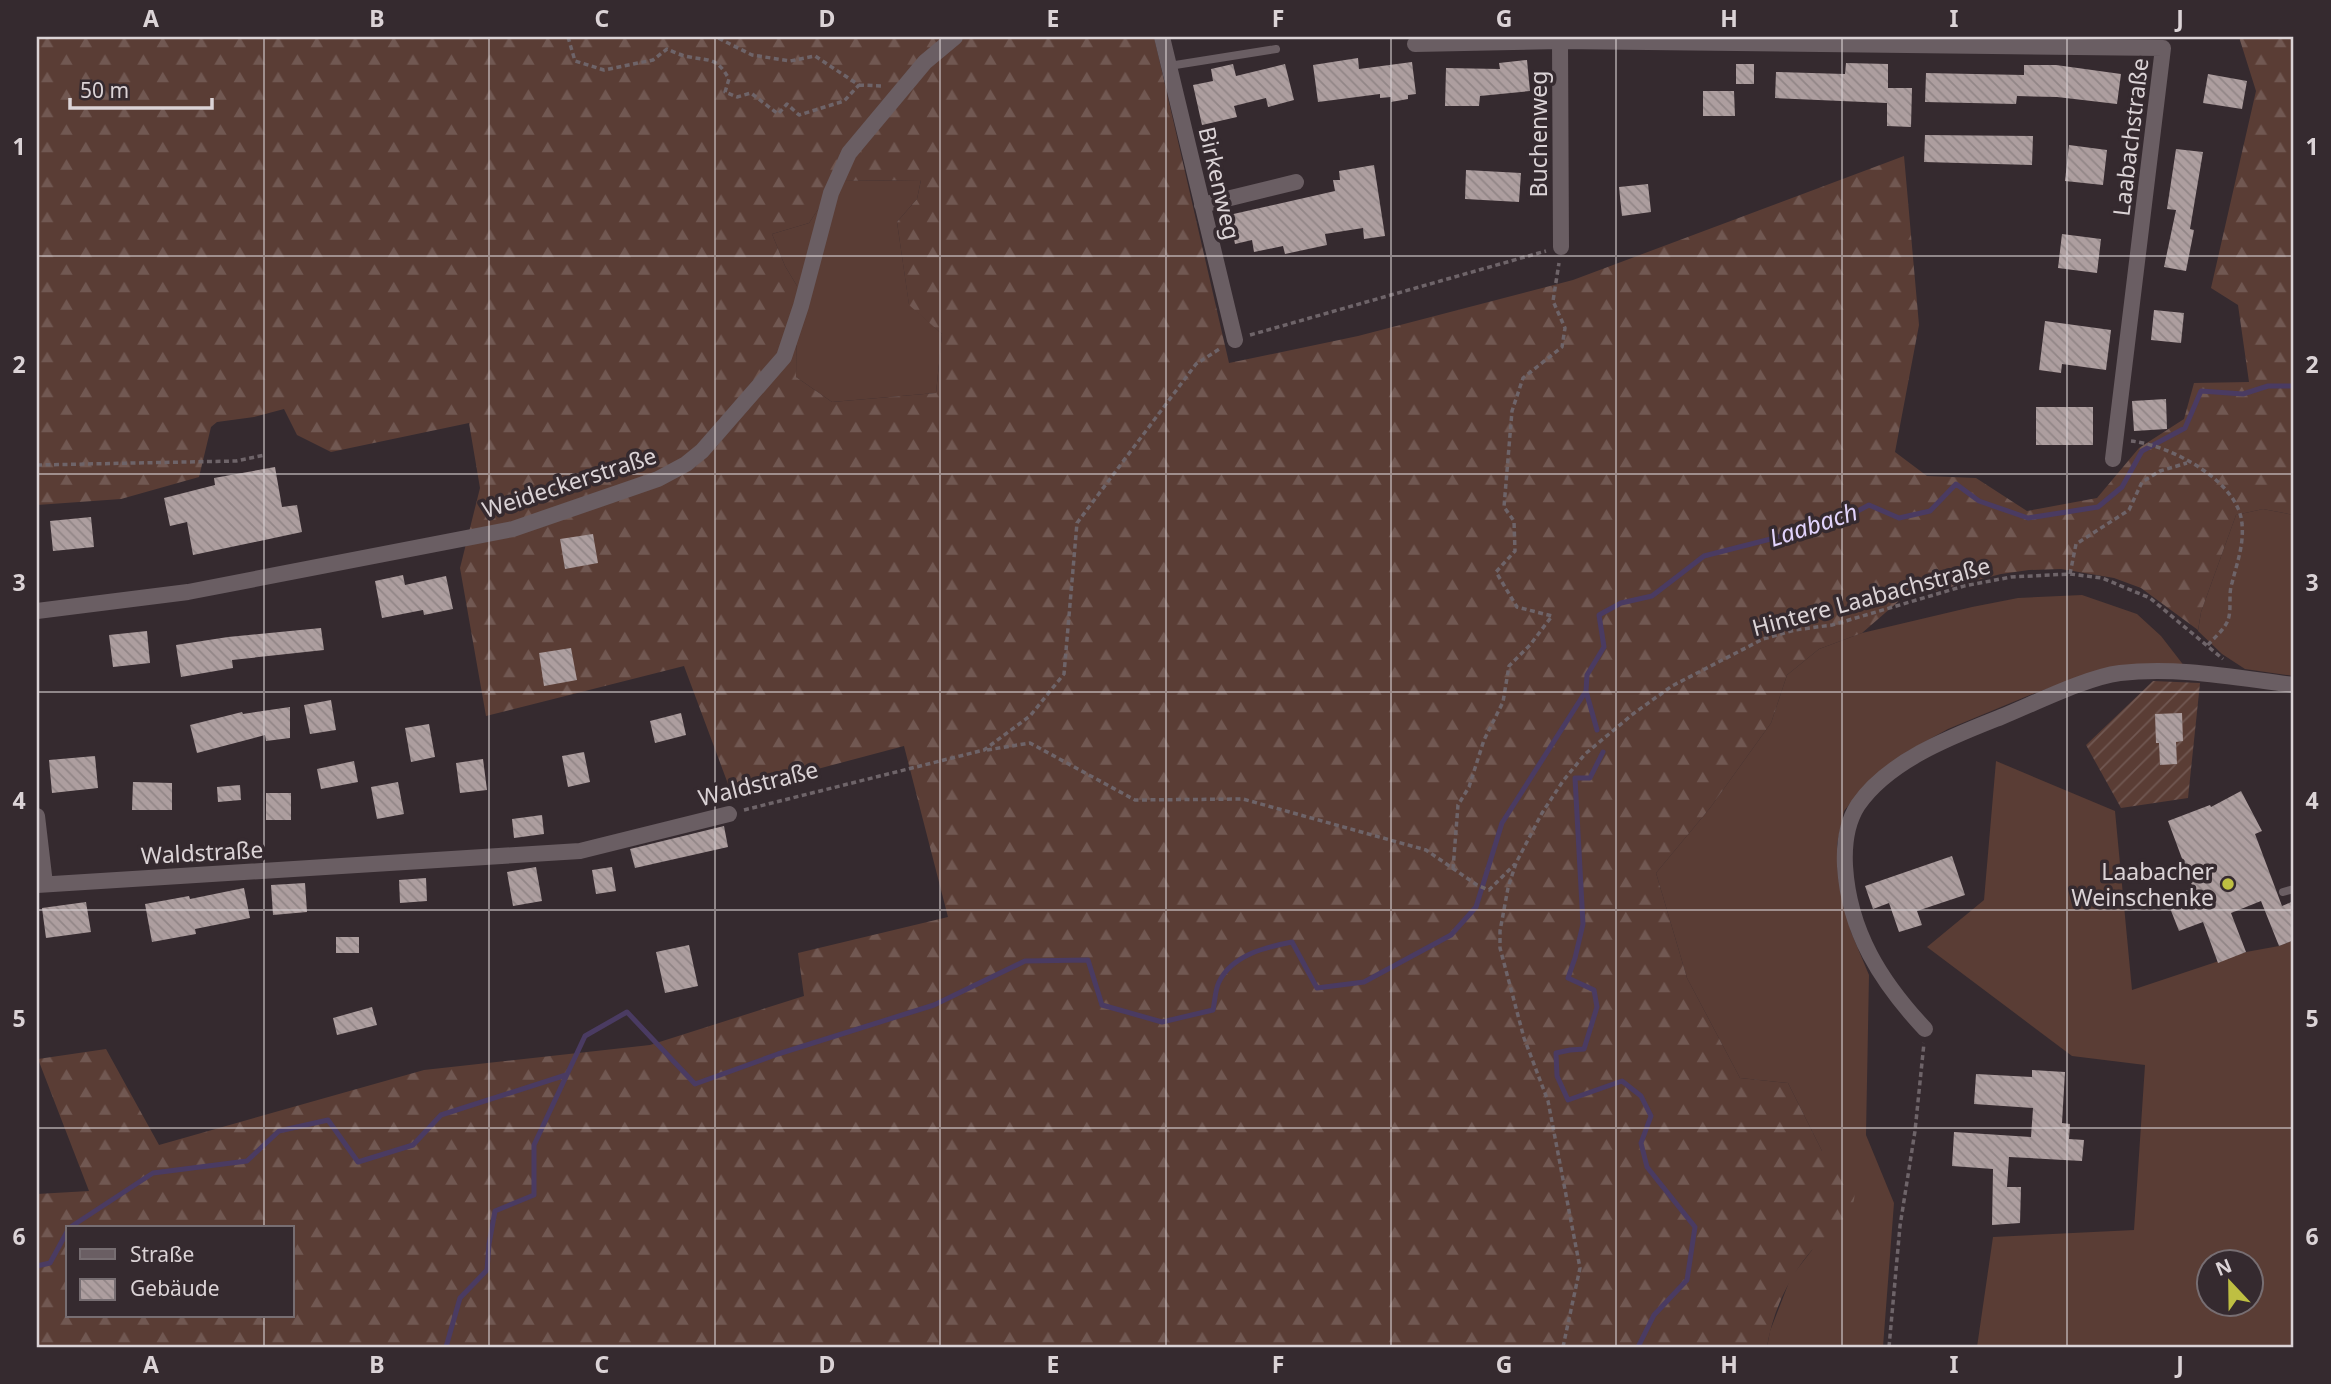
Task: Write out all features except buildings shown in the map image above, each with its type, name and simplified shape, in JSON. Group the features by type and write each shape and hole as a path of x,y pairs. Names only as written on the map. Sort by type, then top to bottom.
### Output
{"street":[{"name":"Weideckerstraße","path":"37,611 188,592 513,529 658,479 686,464 702,451 784,358 801,306 831,192 849,153 925,62 955,37"},
{"name":"Birkenweg","path":"1162,37 1235,340"},
{"name":"Buchenweg","path":"1415,44 1560,39 1561,247"},
{"name":"Laabachstraße","path":"1560,39 2163,48 2113,459"},
{"path":"1202,205 1296,182"},
{"path":"1925,1029 1882,977 1862,940 1846,884 1844,855 1847,832 1857,807 1871,790 1901,765 1949,738 2116,673 2184,671 2294,685"},
{"name":"Waldstraße","path":"41,884 580,851 729,814"},
{"path":"37,816 41,884"}],"lane":[{"path":"1169,66 1276,50"},
{"path":"2283,892 2294,889"}],"path":[{"path":"568,37 575,61 604,71 653,60 667,49 687,57 712,59 723,68 729,79 725,92 737,97 751,93 778,114 787,104 799,115 844,101 859,85 815,56 790,61 752,55 716,37"},
{"path":"1453,869 1458,805 1469,787 1484,740 1503,702 1509,666 1530,645 1552,615 1517,607 1496,572 1515,551 1514,521 1504,507 1512,411 1523,378 1562,347 1565,328 1553,301 1561,247"},
{"name":"Waldstraße","path":"729,814 984,750 1030,716 1064,674 1077,523 1196,364 1235,340 1561,247"},
{"path":"2141,442 2209,473 2235,502 2242,522 2241,551 2231,585 2228,621 2207,646"},
{"path":"37,466 236,461 265,455"},
{"path":"2070,574 2076,544 2129,510 2143,482 2160,471 2189,463"},
{"name":"Hintere Laabachstraße","path":"1563,1347 1580,1268 1548,1101 1524,1038 1500,948 1503,911 1516,863 1542,813 1563,780 1585,754 1672,686 1763,639 1796,630 1832,625 1964,586 2011,577 2070,574 2102,579 2150,598 2248,680"},
{"path":"984,750 1030,743 1135,800 1243,799 1426,850 1477,885 1489,890 1516,863"},
{"path":"1889,1347 1900,1226 1915,1131 1925,1029"}],"green space":[{"path":"37,37 1154,37 1229,363 1358,336 1573,280 1904,156 1919,325 1895,452 1927,476 1976,478 2027,511 2097,498 2139,448 2184,419 2194,383 2249,382 2238,305 2211,288 2256,91 2239,37 2294,37 2294,515 2263,509 2236,515 2201,612 2198,630 2141,588 2114,578 2061,569 2001,574 1900,600 1862,633 1819,649 1787,675 1771,723 1710,808 1656,873 1687,978 1740,1078 1788,1083 1822,1151 1850,1168 1854,1192 1851,1207 1842,1221 1812,1250 1796,1271 1777,1308 1767,1347 37,1347 37,1194 89,1191 38,1059 106,1049 159,1145 424,1070 650,1045 804,996 798,953 948,917 904,746 731,792 684,666 486,716 460,568 480,488 469,423 331,452 297,435 284,409 254,417 217,422 211,427 199,477 121,499 37,505","holes":["921,180 917,199 897,222 909,305 942,334 936,393 832,402 796,377 797,286 785,266 772,234 809,223 837,181"]},
{"path":"921,180 917,199 897,222 909,304 942,334 936,393 832,402 796,377 797,286 785,266 772,234 809,223 837,181"},
{"path":"2263,509 2294,515 2294,676 2245,669 2222,654 2198,631 2201,612 2236,515"},
{"path":"2082,595 2137,614 2161,636 2185,667 2091,673 1948,729 1908,751 1883,770 1865,785 1844,811 1837,844 1838,877 1851,932 1869,975 1866,1135 1894,1203 1883,1347 1767,1347 1770,1331 1791,1277 1812,1250 1822,1151 1788,1083 1740,1078 1687,978 1656,873 1710,808 1771,723 1787,675 1819,649 1862,633 1972,607 2018,598"},
{"path":"2153,681 2200,683 2188,798 2121,808 2086,745"},
{"path":"1996,761 2115,811 2132,990 2246,952 2279,946 2294,940 2294,1347 1977,1347 1993,1237 2134,1230 2145,1065 2072,1056 1927,947 1984,900"}],"waterway":[{"name":"Laabach","path":"1597,730 1586,691 1587,675 1604,647 1599,615 1621,603 1652,596 1704,556 1837,522 1869,505 1899,518 1930,511 1956,484 1979,501 2028,518 2098,507 2122,487 2142,451 2185,428 2201,391 2243,394 2268,386 2294,386"},
{"path":"446,1347 460,1298 487,1270 495,1211 534,1195 534,1145 585,1036 627,1012 695,1084 778,1054 934,1005 1025,961 1088,960 1102,1005 1162,1022 1213,1010 1219,982 1232,965 1261,950 1292,942 1317,988 1364,982 1451,935 1476,907 1502,823 1586,691"},
{"name":"Laabach","path":"1603,752 1590,778 1575,778 1583,924 1568,978 1594,990 1597,1007 1584,1049 1556,1053 1557,1076 1568,1100 1622,1081 1641,1096 1651,1116 1641,1143 1647,1167 1695,1227 1687,1280 1654,1315 1638,1347"},
{"path":"72,1226 153,1173 247,1161 279,1131 328,1120 358,1162 413,1145 441,1115 566,1075"},
{"path":"37,1266 50,1263 66,1234"}],"place":[{"name":"Laabacher Weinschenke","path":"2228,884"}]}
